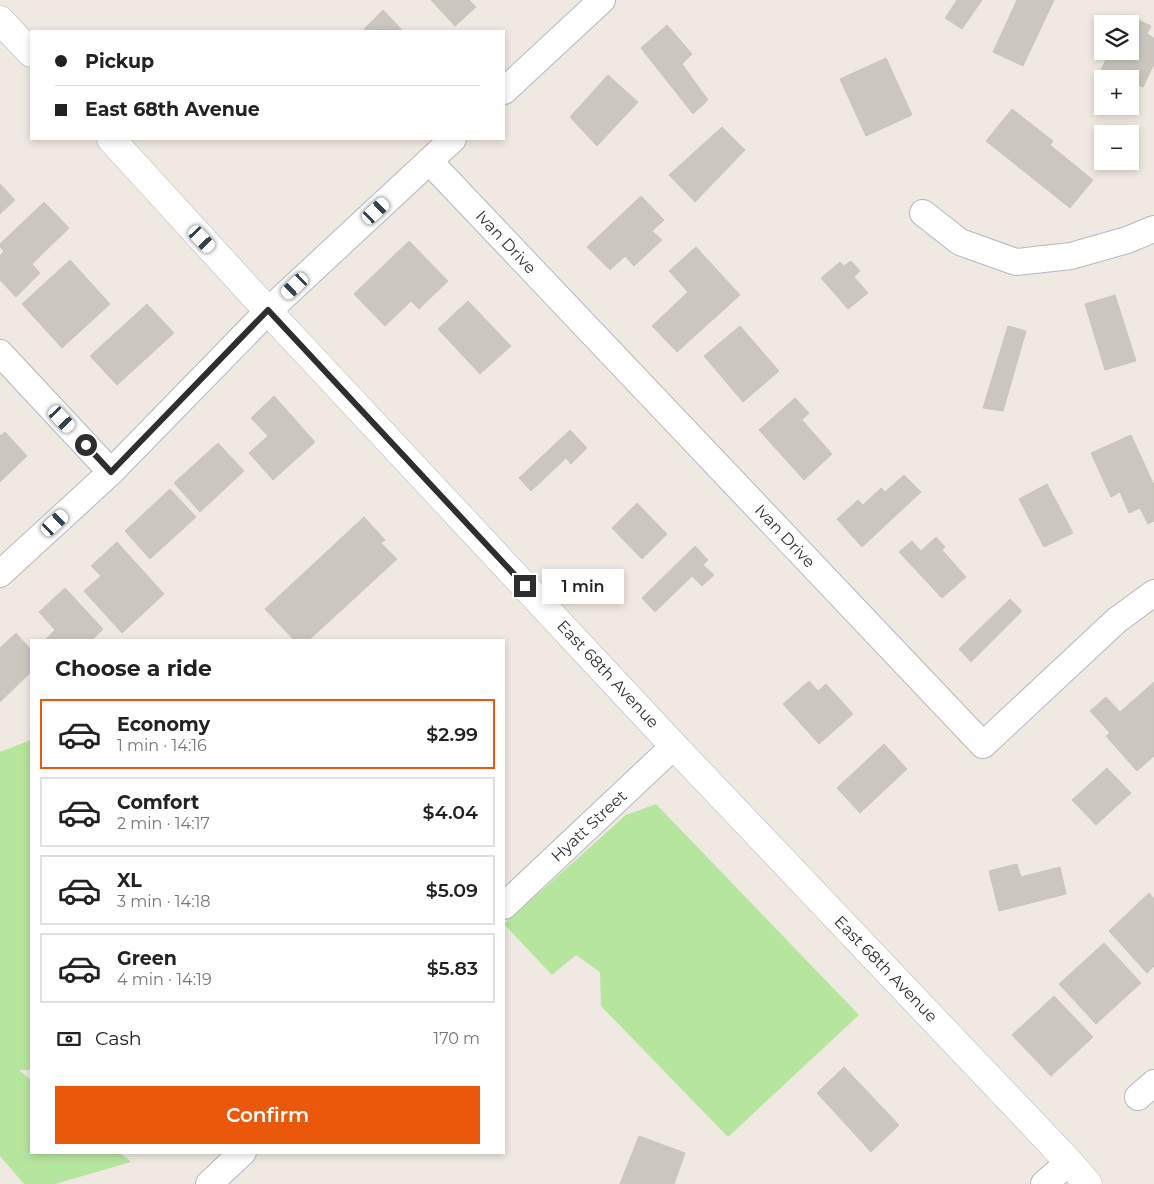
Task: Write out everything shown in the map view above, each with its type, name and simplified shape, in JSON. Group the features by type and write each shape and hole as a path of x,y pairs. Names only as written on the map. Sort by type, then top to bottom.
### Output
{"street":[{"path":"505,90 602,0"},
{"path":"0,20 30,52"},
{"name":"East 68th Avenue","path":"112,140 674,746 1088,1184"},
{"path":"0,574 111,472 268,310 452,140"},
{"name":"Ivan Drive","path":"430,161 983,745 1117,620 1154,593"},
{"path":"923,213 960,242 1016,262 1071,256 1128,240 1154,229"},
{"path":"0,353 111,472"},
{"name":"Hyatt Street","path":"505,905 674,746"},
{"path":"209,1184 241,1154"},
{"path":"1044,1184 1069,1162"}],"green space":[{"path":"30,740 30,1070 19,1070 30,1079 30,1154 121,1154 131,1162 55,1184 24,1184 0,1156 0,752"},
{"path":"656,804 859,1015 728,1137 601,1006 600,972 576,955 552,975 505,925 626,815"}],"building":[{"path":"431,0 469,0 476,7 455,26"},
{"path":"957,0 982,0 962,29 945,18"},
{"path":"1017,0 1054,0 1023,66 993,52"},
{"path":"383,10 402,30 365,30"},
{"path":"1139,20 1151,26 1147,34 1154,38 1154,64 1143,87 1139,85 1139,70 1101,70 1106,60 1139,60"},
{"path":"667,25 692,54 682,64 708,100 693,114 641,48"},
{"path":"886,58 912,115 866,136 840,79"},
{"path":"608,75 638,102 597,146 570,117"},
{"path":"1012,109 1053,141 1050,145 1093,180 1070,208 986,141"},
{"path":"722,127 745,150 695,202 669,175"},
{"path":"0,184 15,200 0,214"},
{"path":"641,196 664,220 652,231 662,240 634,266 625,256 610,270 587,247"},
{"path":"44,202 69,228 32,264 40,273 16,297 0,280 0,256 4,251 0,244"},
{"path":"409,241 448,281 419,309 411,301 385,326 354,294"},
{"path":"696,247 740,295 677,352 652,326 688,292 669,271"},
{"path":"70,260 110,304 62,348 22,304"},
{"path":"851,261 860,271 854,277 868,293 848,309 821,278 840,262 844,266"},
{"path":"1115,295 1136,361 1105,370 1085,304"},
{"path":"468,301 511,346 480,374 438,329"},
{"path":"147,304 174,333 117,385 90,356"},
{"path":"740,326 779,371 743,402 704,356"},
{"path":"1008,326 1026,331 1003,411 983,408"},
{"path":"274,396 315,442 273,480 249,453 268,436 251,418"},
{"path":"795,398 809,413 802,420 832,454 804,480 759,430"},
{"path":"570,430 587,448 571,464 566,458 531,491 519,478"},
{"path":"5,432 27,456 0,482 0,436"},
{"path":"1131,435 1154,485 1154,521 1148,524 1140,508 1129,513 1120,492 1111,497 1091,453"},
{"path":"218,443 244,471 200,512 174,483"},
{"path":"904,475 921,492 862,547 837,519 858,500 863,505 881,488 885,492"},
{"path":"1047,484 1073,533 1044,547 1019,499"},
{"path":"170,489 196,517 150,559 125,531"},
{"path":"637,503 667,534 642,559 612,528"},
{"path":"364,517 385,540 381,543 397,559 310,639 293,639 265,609"},
{"path":"936,537 945,547 942,550 966,577 942,598 899,552 912,541 921,551"},
{"path":"117,542 164,594 122,633 84,591 101,576 91,566"},
{"path":"695,546 708,560 703,565 714,575 702,586 692,576 655,612 642,598"},
{"path":"65,588 103,629 93,639 46,639 55,630 39,612"},
{"path":"1010,599 1022,611 971,662 959,649"},
{"path":"16,633 30,649 30,673 0,702 0,648"},
{"path":"809,681 818,691 826,684 853,714 819,744 783,704"},
{"path":"1154,682 1154,756 1137,771 1106,736 1110,733 1090,711 1106,697 1120,712"},
{"path":"884,744 907,769 860,813 837,788"},
{"path":"1107,768 1131,793 1096,825 1072,800"},
{"path":"1017,864 1021,877 1060,867 1066,894 999,911 989,871"},
{"path":"1149,893 1154,899 1154,966 1147,973 1109,931"},
{"path":"1104,943 1141,983 1096,1024 1059,984"},
{"path":"1054,996 1093,1037 1051,1076 1012,1035"},
{"path":"844,1067 899,1125 871,1152 817,1093"},
{"path":"639,1136 685,1153 674,1184 620,1184"}],"route":[{"path":"86,445 111,472 268,310 525,586"}]}
